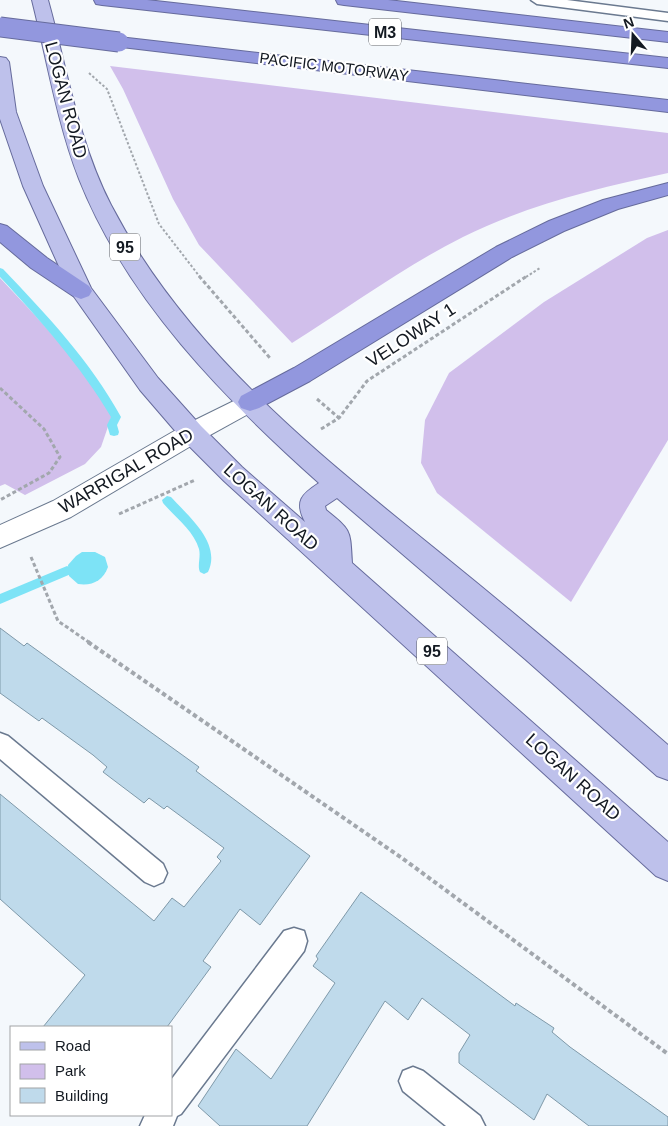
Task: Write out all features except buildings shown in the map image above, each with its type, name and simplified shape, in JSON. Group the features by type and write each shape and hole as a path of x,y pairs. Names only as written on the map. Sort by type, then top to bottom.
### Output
{"highway":[{"name":"M3","path":"102,0 668,64"},
{"path":"344,0 668,37"},
{"name":"PACIFIC MOTORWAY","path":"0,28 668,106"},
{"path":"250,402 295,380 454,280 521,242 576,217 668,189"},
{"path":"0,231 39,263 81,291"}],"main road":[{"name":"LOGAN ROAD","path":"40,0 70,127 88,179 102,207 142,274 207,357 250,402 337,484 504,622 668,765"},
{"name":"LOGAN ROAD","path":"0,62 7,112 33,186 81,291 149,384 192,433 222,463 526,734 668,864"},
{"path":"337,484 314,500 312,507 315,516 337,534 338,568"}],"street":[{"name":"WARRIGAL ROAD","path":"9,533 62,510 192,433 250,402"}],"lane":[{"path":"537,0 668,17"},
{"path":"0,744 154,872"},
{"path":"172,1103 294,941"},
{"path":"413,1081 470,1126"}],"path":[{"path":"87,68 90,76 107,89 159,224 213,295 260,349 339,418"},
{"name":"VELOWAY 1","path":"292,442 339,418 367,380 547,263"},
{"path":"0,388 33,418 58,447 60,457 49,474 1,500 9,533 31,556 41,576 58,621 402,858 668,1054"},
{"path":"111,518 187,485 222,463"}],"green space":[{"path":"110,66 668,133 668,173 563,199 487,226 419,261 292,343 199,245 173,199 123,89"},
{"path":"668,230 668,440 571,602 437,493 421,463 425,420 449,373 544,302 647,238"},
{"path":"0,278 74,361 112,415 101,447 85,464 25,495 5,484 0,486"}],"water":[{"path":"82,552 95,552 105,557 108,567 103,576 96,582 78,584 69,576 68,565"}],"waterway":[{"path":"0,271 31,304 98,386 116,417 112,425 114,432"},
{"path":"167,500 189,523 201,541 206,559 204,569"},
{"path":"0,599 67,571"}]}
